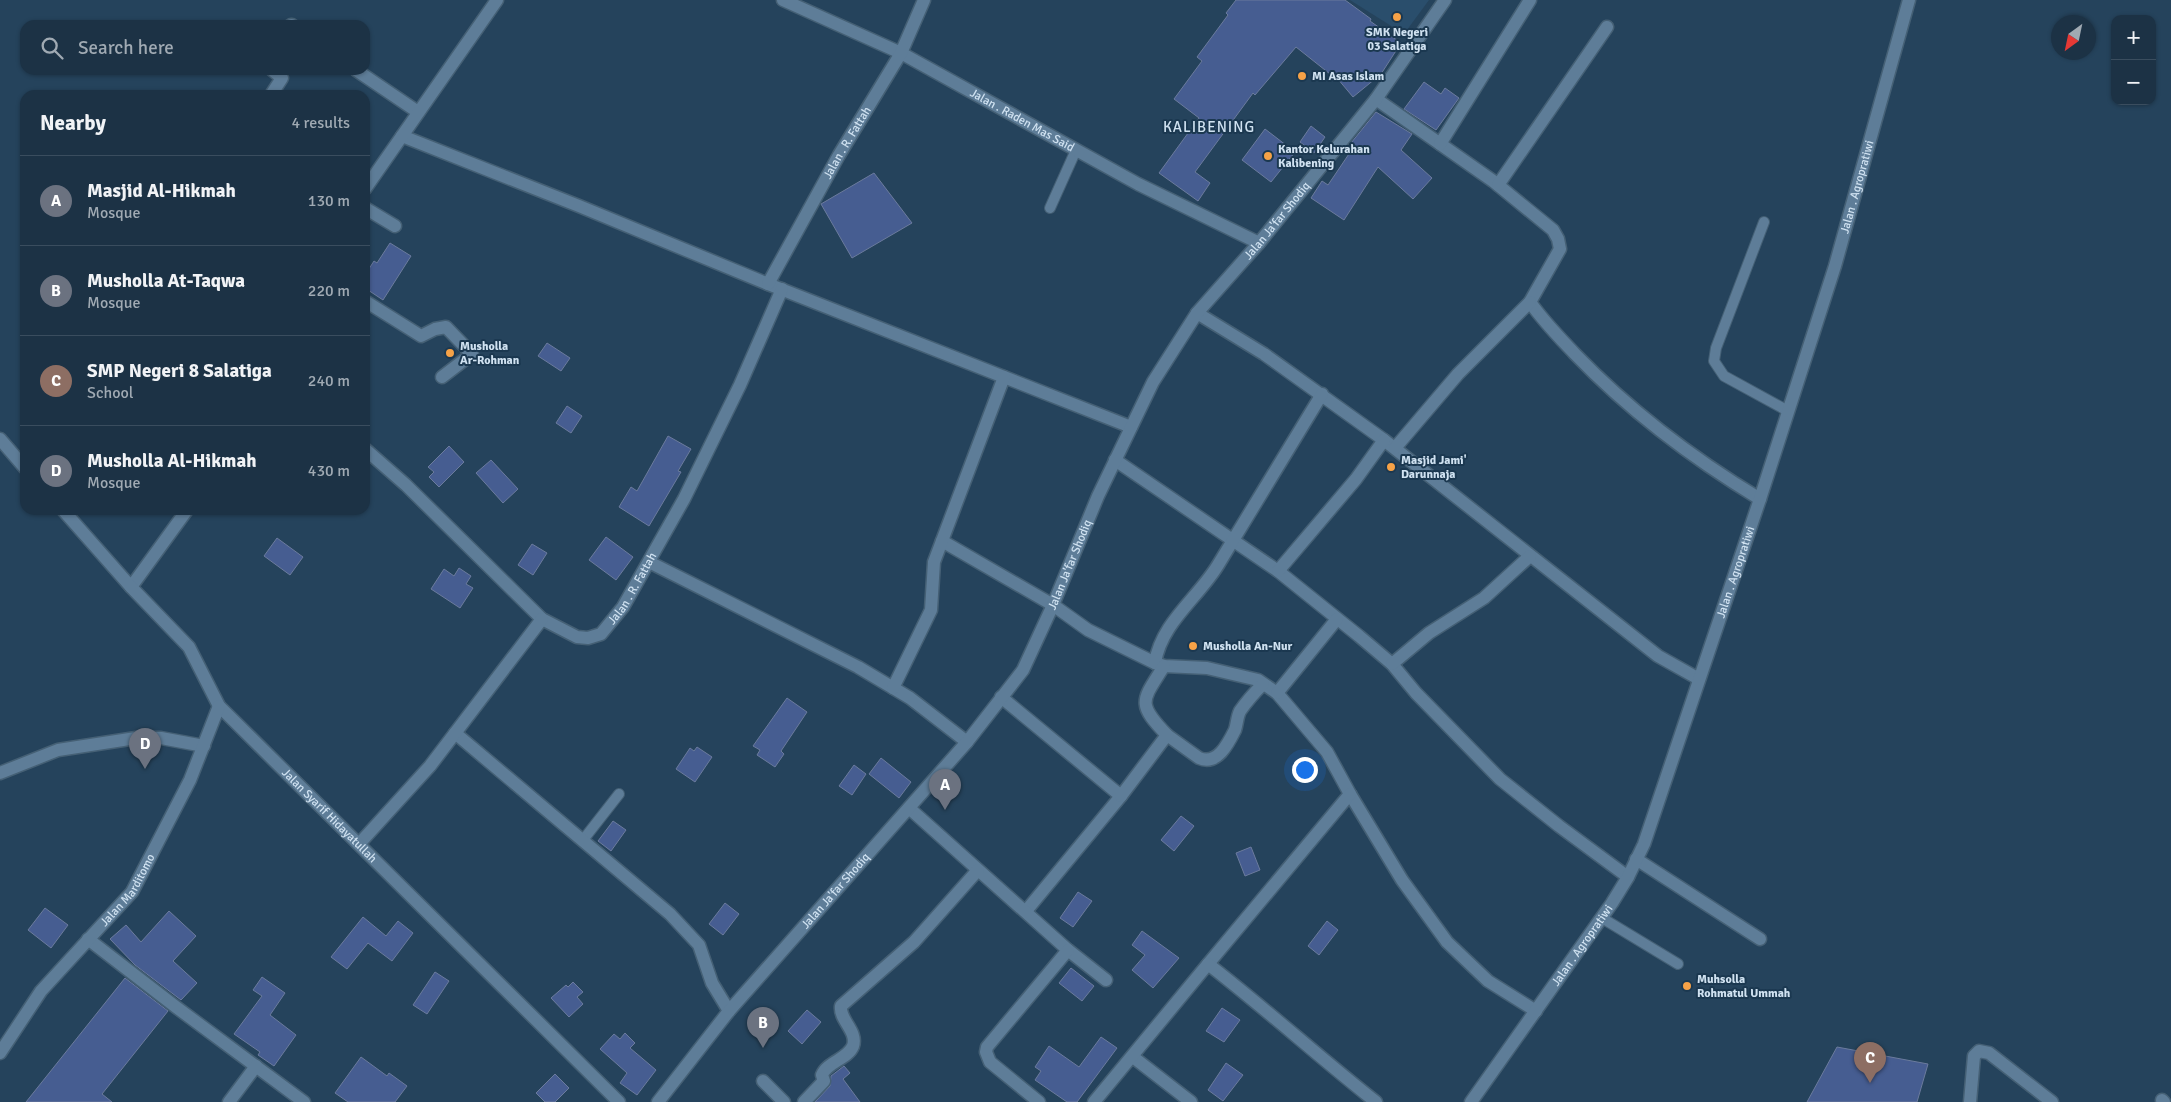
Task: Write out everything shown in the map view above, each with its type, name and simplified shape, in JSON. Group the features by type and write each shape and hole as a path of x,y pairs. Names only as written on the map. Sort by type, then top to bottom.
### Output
{"street":[{"path":"370,182 497,0"},
{"name":"Jalan . Raden Mas Said","path":"783,0 902,53 1138,184 1259,243"},
{"name":"Jalan . R. Fattah","path":"768,284 839,155 902,53 924,0"},
{"name":"Jalan Ja'far Shodiq","path":"658,1102 728,1011 967,742 1023,670 1053,605 1098,496 1153,382 1197,313 1259,243 1376,100 1445,0"},
{"path":"1440,144 1530,0"},
{"name":"Jalan . Agropratiwi","path":"1471,1102 1602,918 1628,877 1644,844 1760,499 1834,266 1909,0"},
{"path":"1498,185 1607,27"},
{"path":"274,90 282,78 278,75"},
{"path":"363,75 418,112"},
{"path":"1376,100 1498,185 1553,230 1558,239 1560,249 1530,302 1458,374 1395,448"},
{"path":"402,136 579,206 782,290 1131,427"},
{"path":"370,211 395,226"},
{"name":"Jalan . R. Fattah","path":"370,453 406,485 542,619 577,637 588,638 601,634 623,606 693,482 740,385 782,290"},
{"path":"1530,302 1550,328 1643,419 1716,472 1760,499"},
{"path":"370,304 421,336 435,329 446,327 472,354 442,377"},
{"path":"1197,313 1264,354 1322,394 1395,448 1658,656 1699,679"},
{"path":"893,688 931,610 934,562 1004,377"},
{"path":"1263,684 1239,713 1235,729 1220,754 1211,760 1199,758 1167,735 1148,716 1146,706 1147,694 1159,664 1157,649 1164,634 1218,566 1233,538 1322,394"},
{"path":"0,439 20,462"},
{"path":"1278,571 1366,467 1384,440"},
{"path":"1115,460 1233,538 1278,571 1392,664 1416,693 1500,779 1628,877"},
{"name":"Jalan Syarif Hidayatullah","path":"67,515 131,588 189,647 218,706 619,1102"},
{"path":"131,588 183,515"},
{"path":"942,541 1053,605 1088,630 1159,664 1207,668 1258,680 1277,694 1327,752 1402,880 1447,942 1488,981 1536,1011"},
{"path":"1392,664 1429,633 1484,598 1530,556"},
{"path":"649,562 858,667 910,698 967,742"},
{"path":"359,844 430,766 542,619"},
{"path":"1277,694 1337,619"},
{"path":"1001,697 1122,796"},
{"name":"Jalan Marditomo","path":"0,1053 41,992 132,892 190,780 218,706"},
{"path":"455,733 670,914 699,945 712,984 728,1011"},
{"path":"1026,911 1122,796 1167,735"},
{"path":"0,773 58,750 136,738 161,738 204,746"},
{"path":"1094,1102 1350,794"},
{"path":"909,808 1068,950 1106,980"},
{"path":"1636,859 1760,939"},
{"path":"804,1102 823,1083 822,1075 824,1070 851,1050 854,1045 853,1037 841,1011 841,1006 914,942 978,870"},
{"path":"88,940 304,1102"},
{"path":"1038,1102 990,1062 986,1052 987,1047 1068,950"},
{"path":"1208,964 1267,1009 1337,1071 1376,1102"},
{"path":"1970,1102 1974,1056 1979,1051 1990,1053 2052,1102"},
{"path":"1132,1056 1191,1102"},
{"path":"229,1102 256,1066"},
{"path":"762,1081 784,1102"}],"lane":[{"path":"1050,208 1076,150"},
{"path":"1764,222 1716,348 1714,361 1724,376 1788,411"},
{"path":"583,840 619,794"},
{"path":"1602,918 1678,964"}],"shaded area":[{"name":"SMK Negeri 03 Salatiga","path":"1350,0 1429,0 1404,34"}],"building":[{"path":"1236,0 1345,0 1401,43 1381,74 1353,97 1332,72 1330,74 1296,47 1255,95 1253,93 1195,172 1210,183 1198,201 1159,173 1199,118 1174,99 1202,61 1197,57 1228,15 1226,13"},
{"path":"1424,82 1441,94 1445,88 1459,98 1436,130 1404,109"},
{"path":"1376,112 1412,134 1401,150 1432,178 1413,199 1378,167 1344,220 1311,198 1322,181 1328,185 1355,145 1351,143"},
{"path":"1311,126 1325,137 1314,153 1300,142"},
{"name":"Kantor Kelurahan Kalibening","path":"1265,129 1295,152 1271,182 1242,160"},
{"path":"874,173 912,223 852,258 821,204"},
{"path":"390,243 411,256 383,300 370,291 370,267 374,261 377,263"},
{"path":"547,343 570,358 561,371 538,356"},
{"path":"567,406 582,416 571,433 556,423"},
{"path":"668,436 691,449 678,471 681,472 649,526 619,507 631,487 637,491"},
{"path":"449,446 464,462 439,487 429,477 434,472 428,467"},
{"path":"491,460 518,489 503,503 476,473"},
{"path":"606,537 633,557 616,580 589,560"},
{"path":"277,538 303,557 290,575 264,556"},
{"path":"532,544 547,553 533,575 518,565"},
{"path":"459,568 471,576 466,584 473,588 460,608 431,589 444,569 454,576"},
{"path":"787,698 807,712 781,751 784,754 775,767 757,755 760,750 753,746"},
{"path":"697,747 712,757 695,782 676,769 690,748 694,751"},
{"path":"881,758 911,782 899,798 869,774"},
{"path":"854,765 866,774 852,795 839,786"},
{"path":"1181,816 1194,826 1174,851 1161,840"},
{"path":"613,821 626,830 611,851 598,841"},
{"path":"1251,847 1260,870 1245,876 1236,853"},
{"path":"1078,892 1092,901 1073,927 1060,918"},
{"path":"725,903 739,914 723,935 709,924"},
{"path":"45,908 68,925 51,948 28,930"},
{"path":"169,911 196,936 173,961 197,983 181,1000 135,965 110,939 126,925 141,942"},
{"path":"363,917 386,936 398,921 413,933 392,961 368,943 347,969 331,957"},
{"path":"1327,921 1338,930 1319,955 1308,946"},
{"path":"1142,931 1179,958 1153,988 1132,970 1145,955 1132,945"},
{"path":"1071,968 1094,986 1082,1001 1059,983"},
{"path":"435,972 449,981 427,1014 413,1005"},
{"path":"262,977 285,993 270,1015 296,1035 274,1066 258,1055 260,1052 234,1034 262,996 253,990"},
{"path":"125,978 168,1011 102,1094 112,1102 26,1102"},
{"path":"573,982 583,992 577,997 583,1004 569,1017 551,998 566,985 568,987"},
{"path":"1222,1008 1240,1020 1224,1042 1206,1031"},
{"path":"807,1010 821,1022 802,1044 788,1031"},
{"path":"625,1033 635,1043 630,1048 656,1070 637,1095 620,1083 627,1073 600,1049 614,1034 620,1039"},
{"path":"1101,1037 1117,1048 1077,1102 1067,1102 1035,1080 1041,1071 1035,1067 1049,1046 1079,1067"},
{"path":"1837,1047 1928,1064 1917,1102 1807,1102"},
{"path":"361,1057 387,1076 389,1073 407,1086 395,1102 348,1102 335,1093"},
{"path":"1226,1063 1243,1075 1223,1101 1208,1090"},
{"path":"844,1066 850,1073 843,1079 860,1102 815,1102 830,1086 831,1076"},
{"path":"555,1074 569,1088 555,1102 545,1102 536,1093"}],"place":[{"name":"SMK Negeri 03 Salatiga","path":"1397,17"},
{"name":"MI Asas Islam","path":"1302,76"},
{"name":"Kantor Kelurahan Kalibening","path":"1268,156"},
{"name":"Musholla Ar-Rohman","path":"450,353"},
{"name":"Masjid Jami' Darunnaja","path":"1391,467"},
{"name":"Musholla An-Nur","path":"1193,646"},
{"name":"Musholla Al-Hikmah","path":"145,769"},
{"name":"Masjid Al-Hikmah","path":"945,810"},
{"name":"Muhsolla Rohmatul Ummah","path":"1687,986"},
{"name":"Musholla At-Taqwa","path":"763,1048"},
{"name":"SMP Negeri 8 Salatiga","path":"1870,1083"}],"district":[{"name":"KALIBENING","path":"1209,127"}]}
